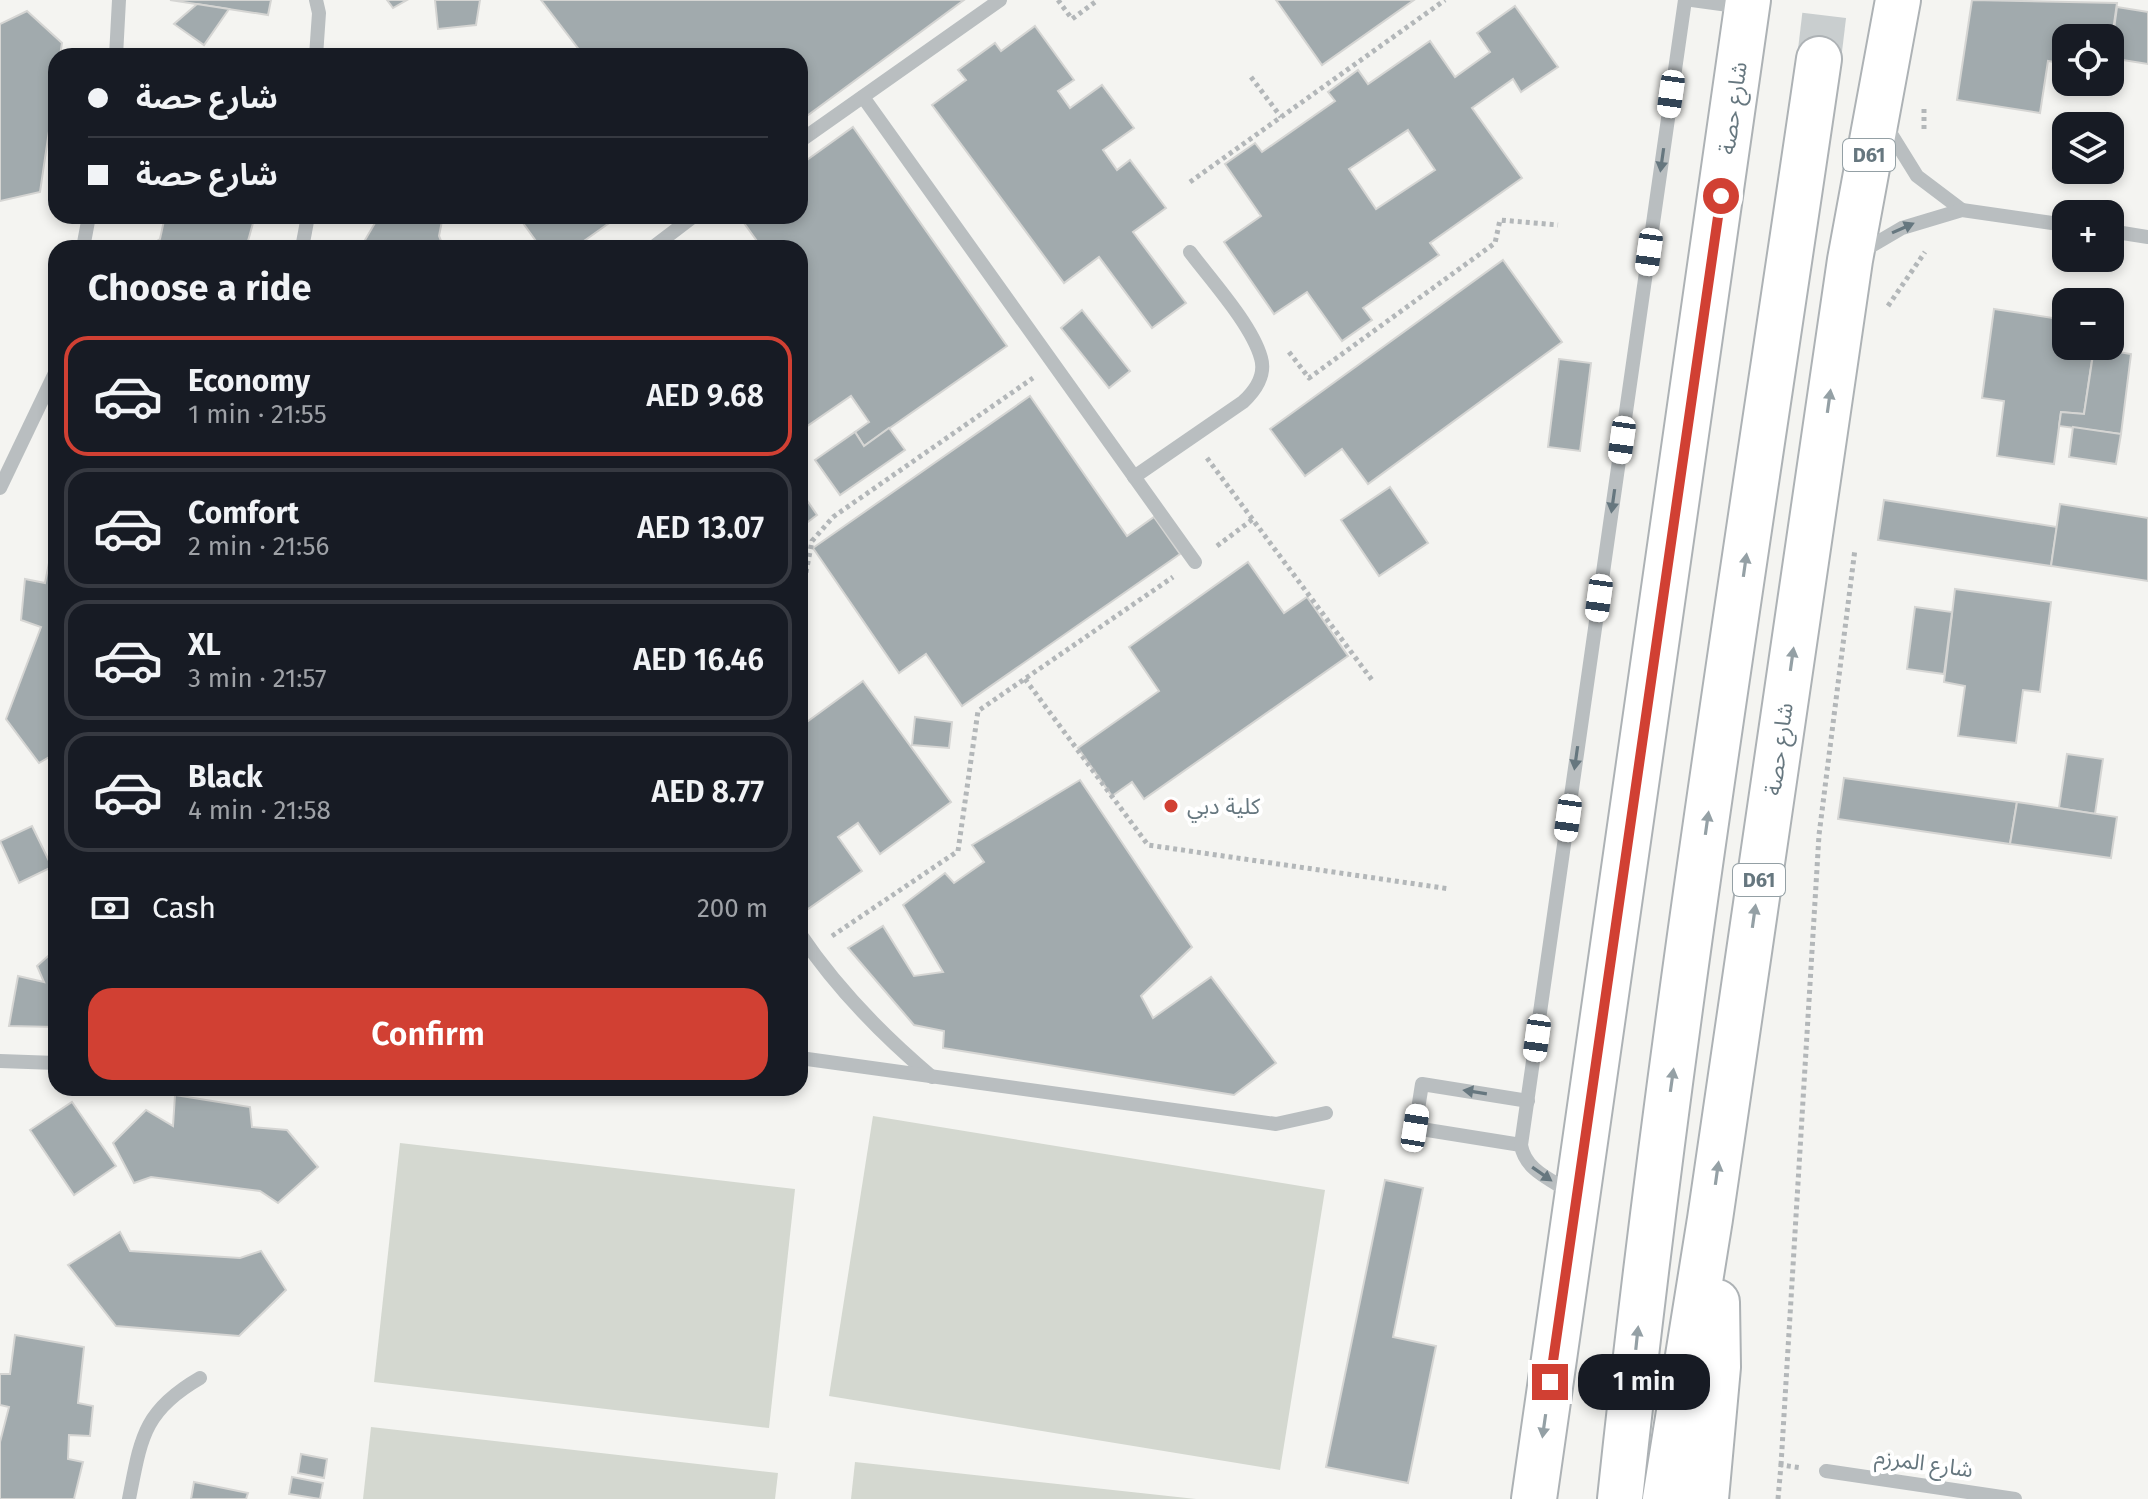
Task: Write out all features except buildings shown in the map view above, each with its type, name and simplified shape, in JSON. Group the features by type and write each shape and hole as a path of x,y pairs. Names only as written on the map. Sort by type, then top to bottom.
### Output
{"main road":[{"path":"1874,0 1888,49"},
{"name":"شارع حصة","path":"1665,1499 1710,1219 1850,260 1898,0"},
{"name":"شارع حصة","path":"1534,1499 1748,4"},
{"path":"1620,1499 1639,1317 1700,872 1819,59"},
{"path":"1706,1499 1718,1354 1710,1219"}],"street":[{"path":"116,48 119,0"},
{"path":"316,0 319,13 317,48"},
{"path":"808,135 1000,0"},
{"path":"1578,1197 1533,1169 1521,1145 1685,0"},
{"path":"1692,0 1748,4"},
{"path":"863,97 1195,562"},
{"path":"1878,102 1887,129 1917,176 1962,210"},
{"path":"1850,260 1902,228 1962,210 2052,223"},
{"path":"662,240 684,224"},
{"path":"2124,233 2148,237"},
{"path":"1134,477 1255,391 1261,376 1262,360 1254,340 1190,252"},
{"path":"0,488 48,388"},
{"path":"808,946 845,995 884,1037 932,1077"},
{"path":"808,1059 1276,1124 1307,1120 1326,1113"},
{"path":"0,1061 48,1063"},
{"path":"1521,1145 1415,1128 1422,1084 1528,1101"},
{"path":"129,1499 139,1450 150,1419 172,1394 200,1378"},
{"name":"شارع المرزم","path":"1826,1471 2015,1499"}],"path":[{"path":"1058,0 1072,19 1098,0"},
{"path":"1190,182 1445,0"},
{"path":"1251,77 1281,117"},
{"path":"1924,99 1924,146"},
{"path":"1885,310 1919,259 1962,210"},
{"path":"1262,360 1284,344 1309,378 1495,243 1500,220 1558,225"},
{"path":"808,562 812,541 833,517 1054,364"},
{"path":"1192,437 1372,680"},
{"path":"811,950 958,851 978,711 1253,519"},
{"path":"1778,1499 1819,835 1856,542"},
{"path":"1025,679 1148,845 1450,889"},
{"path":"1781,1465 1826,1471"}],"shaded area":[{"path":"873,1116 1325,1190 1280,1470 829,1396"},
{"path":"400,1143 795,1189 769,1428 374,1382"},
{"path":"371,1427 778,1473 775,1499 363,1499"},
{"path":"855,1462 1196,1499 851,1499"}],"tunnel":[{"path":"1819,59 1826,0"}],"place":[{"name":"كلية دبي","path":"1171,806"}],"route":[{"path":"1550,1382 1721,196"}]}
